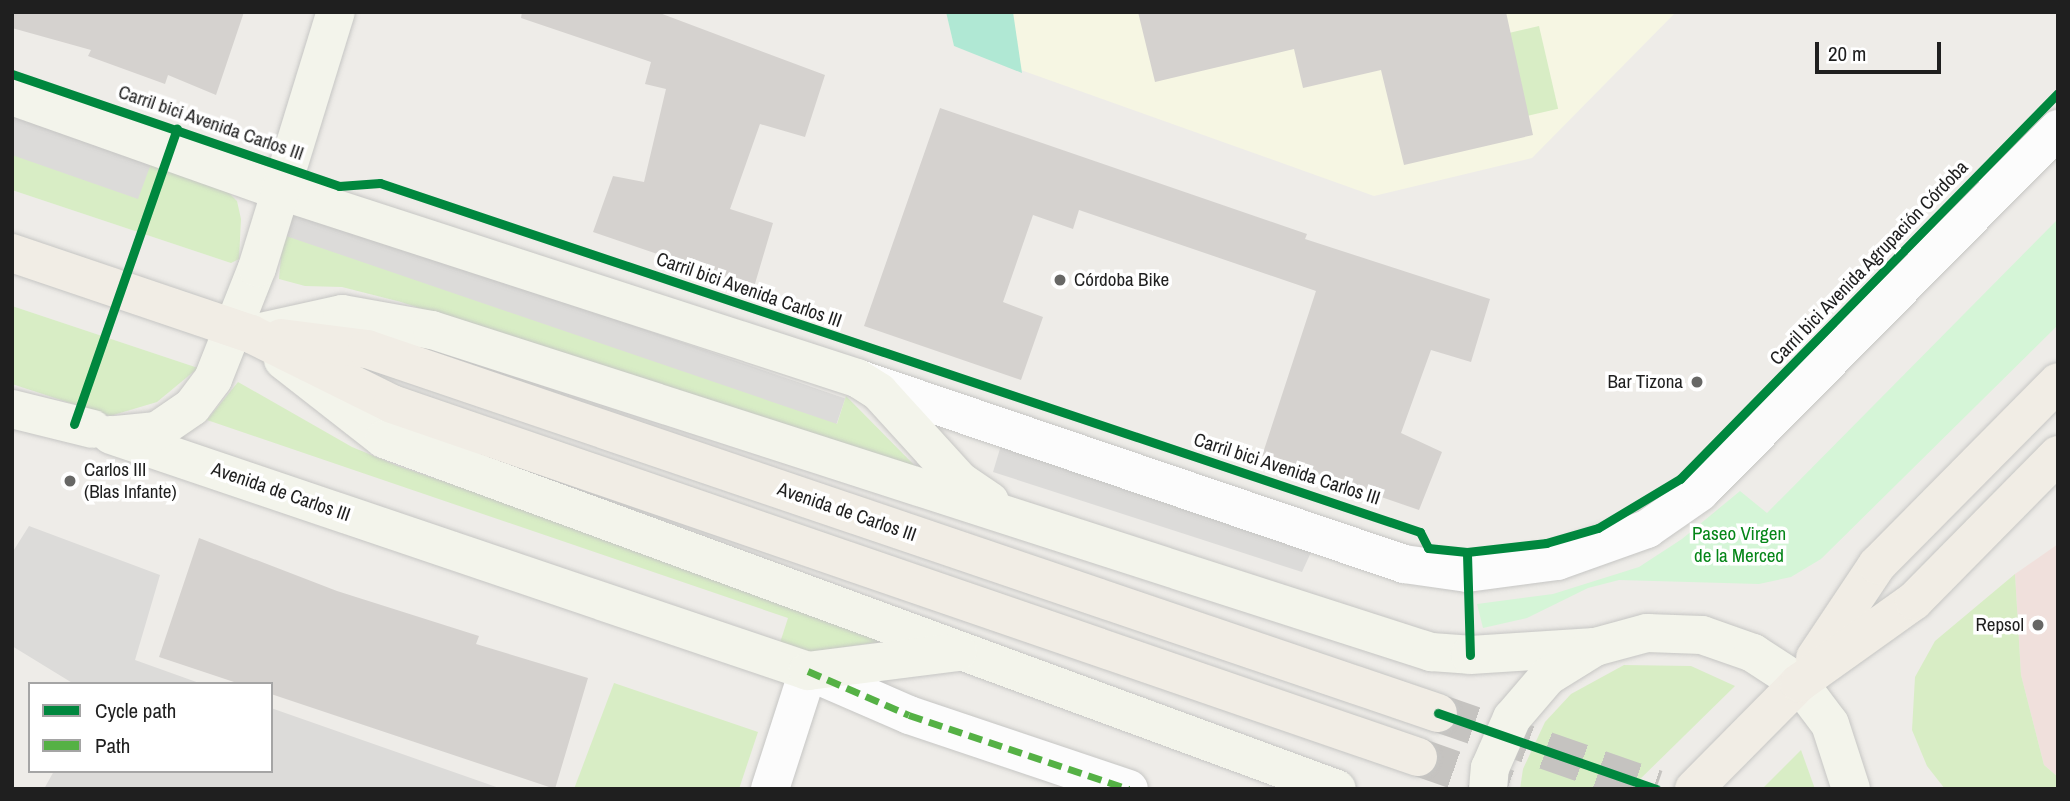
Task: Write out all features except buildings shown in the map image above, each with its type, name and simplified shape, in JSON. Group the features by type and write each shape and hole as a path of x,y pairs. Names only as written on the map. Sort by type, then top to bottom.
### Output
{"main road":[{"name":"Avenida de Carlos III","path":"12,254 242,331 391,404 1418,757"},
{"name":"Avenida de Carlos III","path":"242,331 367,349 1438,713"},
{"path":"1799,683 1877,565 2058,382"},
{"path":"1694,789 1799,683 1914,601 2058,455"}],"street":[{"name":"Avenida de Carlos III","path":"102,432 157,432 192,407 213,379 242,331 278,190 336,12"},
{"path":"12,96 278,190 857,378 1404,564 1467,573 1558,561 1647,529 1700,492 2058,129"},
{"path":"242,331 342,314 432,330 1432,652 1470,655 1595,647 1647,633 1702,635 1753,653 1799,683 1830,724 1855,783"},
{"name":"Avenida de Carlos III","path":"242,331 384,439 1337,789"},
{"path":"857,378 879,392 960,481 1025,522"},
{"name":"Avenida de Carlos III","path":"14,414 102,432 808,671 909,715 1129,789"},
{"path":"1488,789 1490,768 1512,718 1548,676 1595,647"},
{"name":"Avenida de Carlos III","path":"808,671 967,651"},
{"path":"770,789 808,671"}],"shaded area":[{"path":"946,12 1676,12 1532,158 1374,196 954,46"},
{"path":"12,114 152,162 139,201 12,157"},
{"path":"295,209 845,398 836,426 286,236"},
{"path":"1002,442 1312,550 1302,572 993,472"},
{"path":"29,526 160,575 135,660 196,682 71,682 12,646 12,553"},
{"name":"Repsol","path":"2058,544 2058,777 2044,765 2021,675 2015,574"},
{"path":"273,709 502,789 44,789 53,773 273,773"}],"green space":[{"path":"946,12 1013,12 1022,73 954,46"},
{"path":"1539,26 1558,109 1528,116 1509,33"},
{"path":"12,155 138,199 152,161 228,192 237,201 241,219 239,259 231,263 12,190"},
{"name":"Paseo Virgen de la Merced","path":"2058,219 2058,325 1821,559 1791,577 1759,584 1619,580 1588,588 1527,618 1483,628 1477,604 1553,594 1639,567 1682,539 1740,491 1767,513"},
{"path":"283,235 837,424 846,396 921,472 401,302 342,287 305,286 279,279"},
{"path":"12,306 198,368 157,402 110,416 12,384"},
{"path":"238,382 352,447 398,466 895,635 893,640 803,653 779,646 788,618 207,420"},
{"path":"2015,574 2021,675 2044,765 2058,777 2058,789 1945,789 1927,766 1912,730 1915,677 1935,641"},
{"path":"1624,665 1691,666 1735,686 1630,789 1520,789 1523,769 1545,722 1571,694"},
{"path":"614,683 758,732 739,789 574,789"},
{"path":"1801,750 1815,789 1762,789"}],"tunnel":[{"path":"1438,713 1656,789"},
{"path":"1418,757 1509,789"}],"marked path":[{"path":"808,671 909,715 1129,789"}],"cycle path":[{"name":"Carril bici Avenida Carlos III","path":"12,74 339,186 380,183 1420,532 1428,548 1467,552"},
{"name":"Carril bici Avenida Agrupación Córdoba","path":"1470,655 1467,552 1546,543 1598,528 1680,479 2058,93"},
{"name":"Carril bici Avenida Carlos III","path":"74,424 177,128"},
{"path":"1438,713 1656,789"}],"place":[{"name":"Córdoba Bike","path":"1060,280"},
{"name":"Bar Tizona","path":"1697,382"},
{"name":"Carlos III (Blas Infante)","path":"70,481"},
{"name":"Repsol","path":"2038,625"}]}
